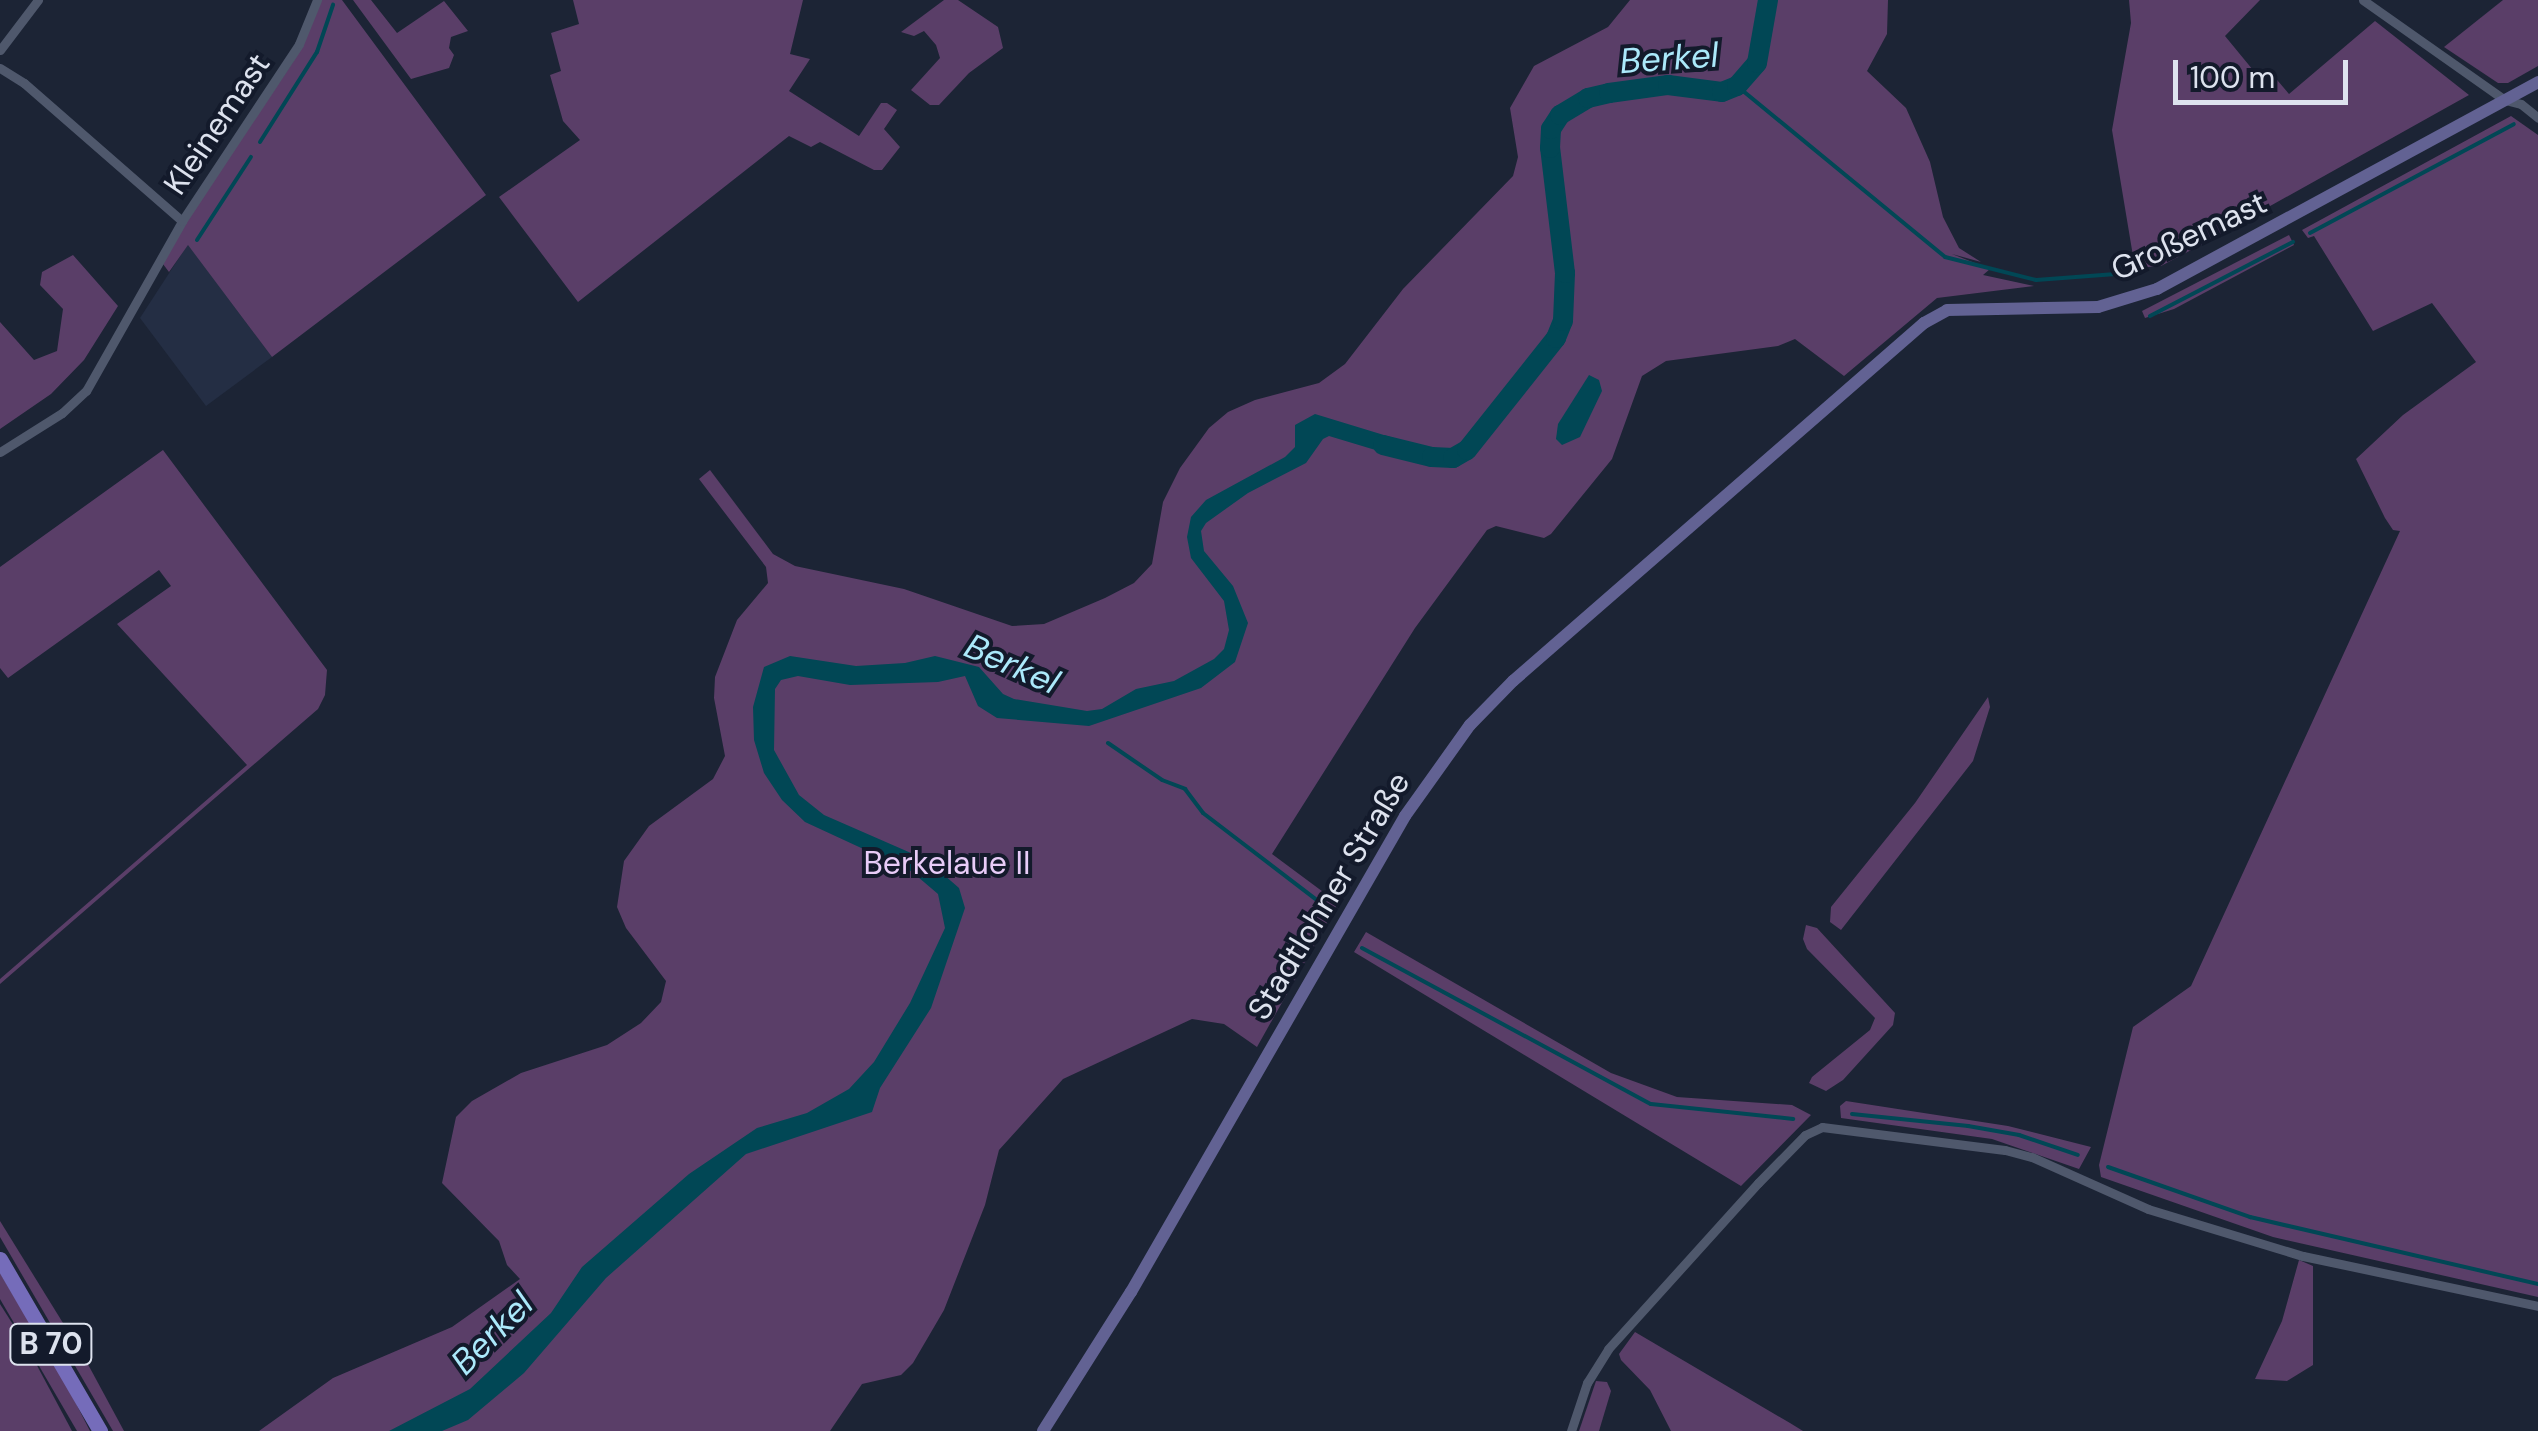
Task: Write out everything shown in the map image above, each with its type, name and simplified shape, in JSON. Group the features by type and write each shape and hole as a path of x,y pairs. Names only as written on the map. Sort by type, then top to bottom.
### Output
{"main road":[{"name":"B 70","path":"0,1259 100,1431"}],"street":[{"path":"0,50 38,0"},
{"name":"Kleinemast","path":"0,452 62,414 86,391 182,221 299,44 317,0"},
{"path":"2364,0 2504,100 2521,104 2538,118"},
{"name":"Kleinemast","path":"0,68 37,94 182,221"},
{"name":"Großemast","path":"1947,310 2059,309 2130,299 2287,220 2538,82"},
{"name":"Stadtlohner Straße","path":"1043,1431 1131,1292 1405,816 1445,758 1513,680 1905,337 1947,310"},
{"path":"1572,1431 1587,1383 1608,1348 1758,1182 1805,1135 1822,1127 2006,1150 2032,1157 2148,1209 2302,1256 2538,1306"}],"shaded area":[{"path":"188,244 272,357 206,406 140,318"},
{"path":"1589,375 1599,380 1602,391 1580,437 1562,445 1556,439 1558,424"},
{"path":"1315,414 1410,443 1402,458 1329,436 1306,463 1248,493 1206,523 1201,531 1204,551 1233,586 1248,623 1235,662 1201,688 1089,726 997,718 978,706 965,676 938,682 850,685 798,676 781,680 775,689 774,750 799,795 824,815 927,860 959,888 965,908 931,1008 880,1088 872,1112 746,1154 606,1278 524,1373 468,1420 442,1431 389,1431 470,1389 551,1313 582,1267 689,1174 757,1128 807,1113 849,1089 874,1062 910,1003 945,928 938,894 911,871 805,822 782,800 764,773 754,740 753,707 764,667 790,656 856,666 905,663 935,656 979,667 1003,694 1014,699 1087,711 1102,709 1136,689 1174,681 1214,659 1224,649 1229,630 1224,601 1191,558 1187,537 1191,517 1206,500 1285,457 1295,447 1295,425"}],"green space":[{"path":"320,0 342,0 486,195 272,357 188,245 169,272 160,260 293,62"},
{"path":"353,0 371,0 397,33 444,1 468,31 451,37 449,48 454,55 449,68 411,79"},
{"path":"573,0 803,0 790,54 810,59 789,91 859,136 881,103 887,103 897,110 884,129 900,147 882,170 874,170 820,142 811,147 789,136 578,302 499,197 580,140 563,121 550,75 561,71 551,33 579,24"},
{"path":"944,0 958,0 998,27 1003,48 969,73 939,105 930,105 911,90 940,58 936,45 924,31 914,36 901,32"},
{"name":"Berkelaue II","path":"1630,0 1888,0 1887,34 1867,71 1906,108 1930,162 1943,217 1959,248 1981,262 1952,254 1990,269 1983,275 2034,286 1937,298 1844,376 1795,339 1778,346 1666,361 1642,376 1612,459 1551,534 1544,538 1496,526 1487,530 1415,628 1272,854 1338,903 1257,1047 1224,1024 1192,1019 1063,1079 999,1150 985,1205 944,1310 913,1363 901,1375 862,1384 830,1431 259,1431 333,1378 452,1327 520,1279 507,1265 499,1241 442,1183 456,1117 472,1101 521,1073 607,1045 641,1023 661,1002 666,981 626,928 617,907 624,861 649,826 713,779 725,756 714,698 715,677 737,620 768,583 766,567 699,479 710,470 773,554 795,566 904,589 1012,626 1044,624 1105,598 1134,583 1152,564 1163,502 1180,468 1209,428 1228,412 1255,400 1319,383 1345,364 1403,289 1513,176 1518,157 1510,108 1534,66 1608,27"},
{"path":"2129,0 2260,0 2225,36 2262,81 2272,74 2289,94 2375,21 2469,95 2161,266 2135,268 2112,130 2131,23"},
{"path":"2503,0 2538,0 2538,66 2508,83 2498,83 2444,47"},
{"path":"2511,116 2538,135 2538,1297 2273,1237 2101,1177 2099,1165 2133,1027 2191,986 2400,531 2393,530 2385,518 2356,459 2403,415 2476,362 2432,303 2373,331 2314,236 2308,238 2302,230"},
{"path":"2289,235 2294,245 2174,309 2145,318 2142,311"},
{"path":"73,255 118,306 84,360 51,394 0,429 0,322 34,360 57,351 63,309 40,285 42,272"},
{"path":"163,450 327,670 325,695 318,709 0,984 0,979 247,765 117,624 171,586 159,570 8,678 0,668 0,567"},
{"path":"1988,697 1990,707 1973,761 1841,930 1830,922 1831,907 1915,803"},
{"path":"1806,925 1817,928 1895,1013 1893,1025 1843,1080 1826,1091 1809,1083 1812,1077 1870,1030 1875,1018 1807,949 1803,939"},
{"path":"1366,932 1611,1073 1677,1097 1792,1105 1811,1115 1741,1186 1354,952"},
{"path":"1846,1101 2008,1126 2091,1147 2079,1169 1992,1139 1841,1118 1840,1106"},
{"path":"0,1221 84,1357 124,1431 113,1431 0,1237"},
{"path":"2299,1260 2313,1266 2313,1365 2287,1381 2255,1379 2282,1321"},
{"path":"0,1273 90,1431 77,1431 0,1299"},
{"path":"0,1304 26,1345 72,1431 0,1431"},
{"path":"1635,1332 1803,1431 1671,1431 1650,1390 1621,1360 1619,1354"},
{"path":"1596,1381 1607,1382 1611,1391 1599,1431 1579,1431"}],"waterway":[{"name":"Berkel","path":"1383,445 1432,457 1453,458 1467,450 1556,338 1563,321 1565,273 1550,148 1551,129 1560,115 1588,98 1609,93 1668,85 1722,92 1737,86 1757,63 1768,0"},
{"path":"260,142 317,52 333,5"},
{"path":"1737,86 1945,257 2036,280 2116,274"},
{"path":"2310,233 2514,124"},
{"path":"197,240 251,157"},
{"path":"2150,316 2293,242"},
{"path":"1108,743 1162,780 1185,789 1203,813 1322,904"},
{"path":"1362,948 1651,1104 1793,1119"},
{"path":"1852,1114 2019,1135 2078,1155"},
{"path":"2108,1167 2250,1217 2538,1284"}]}
